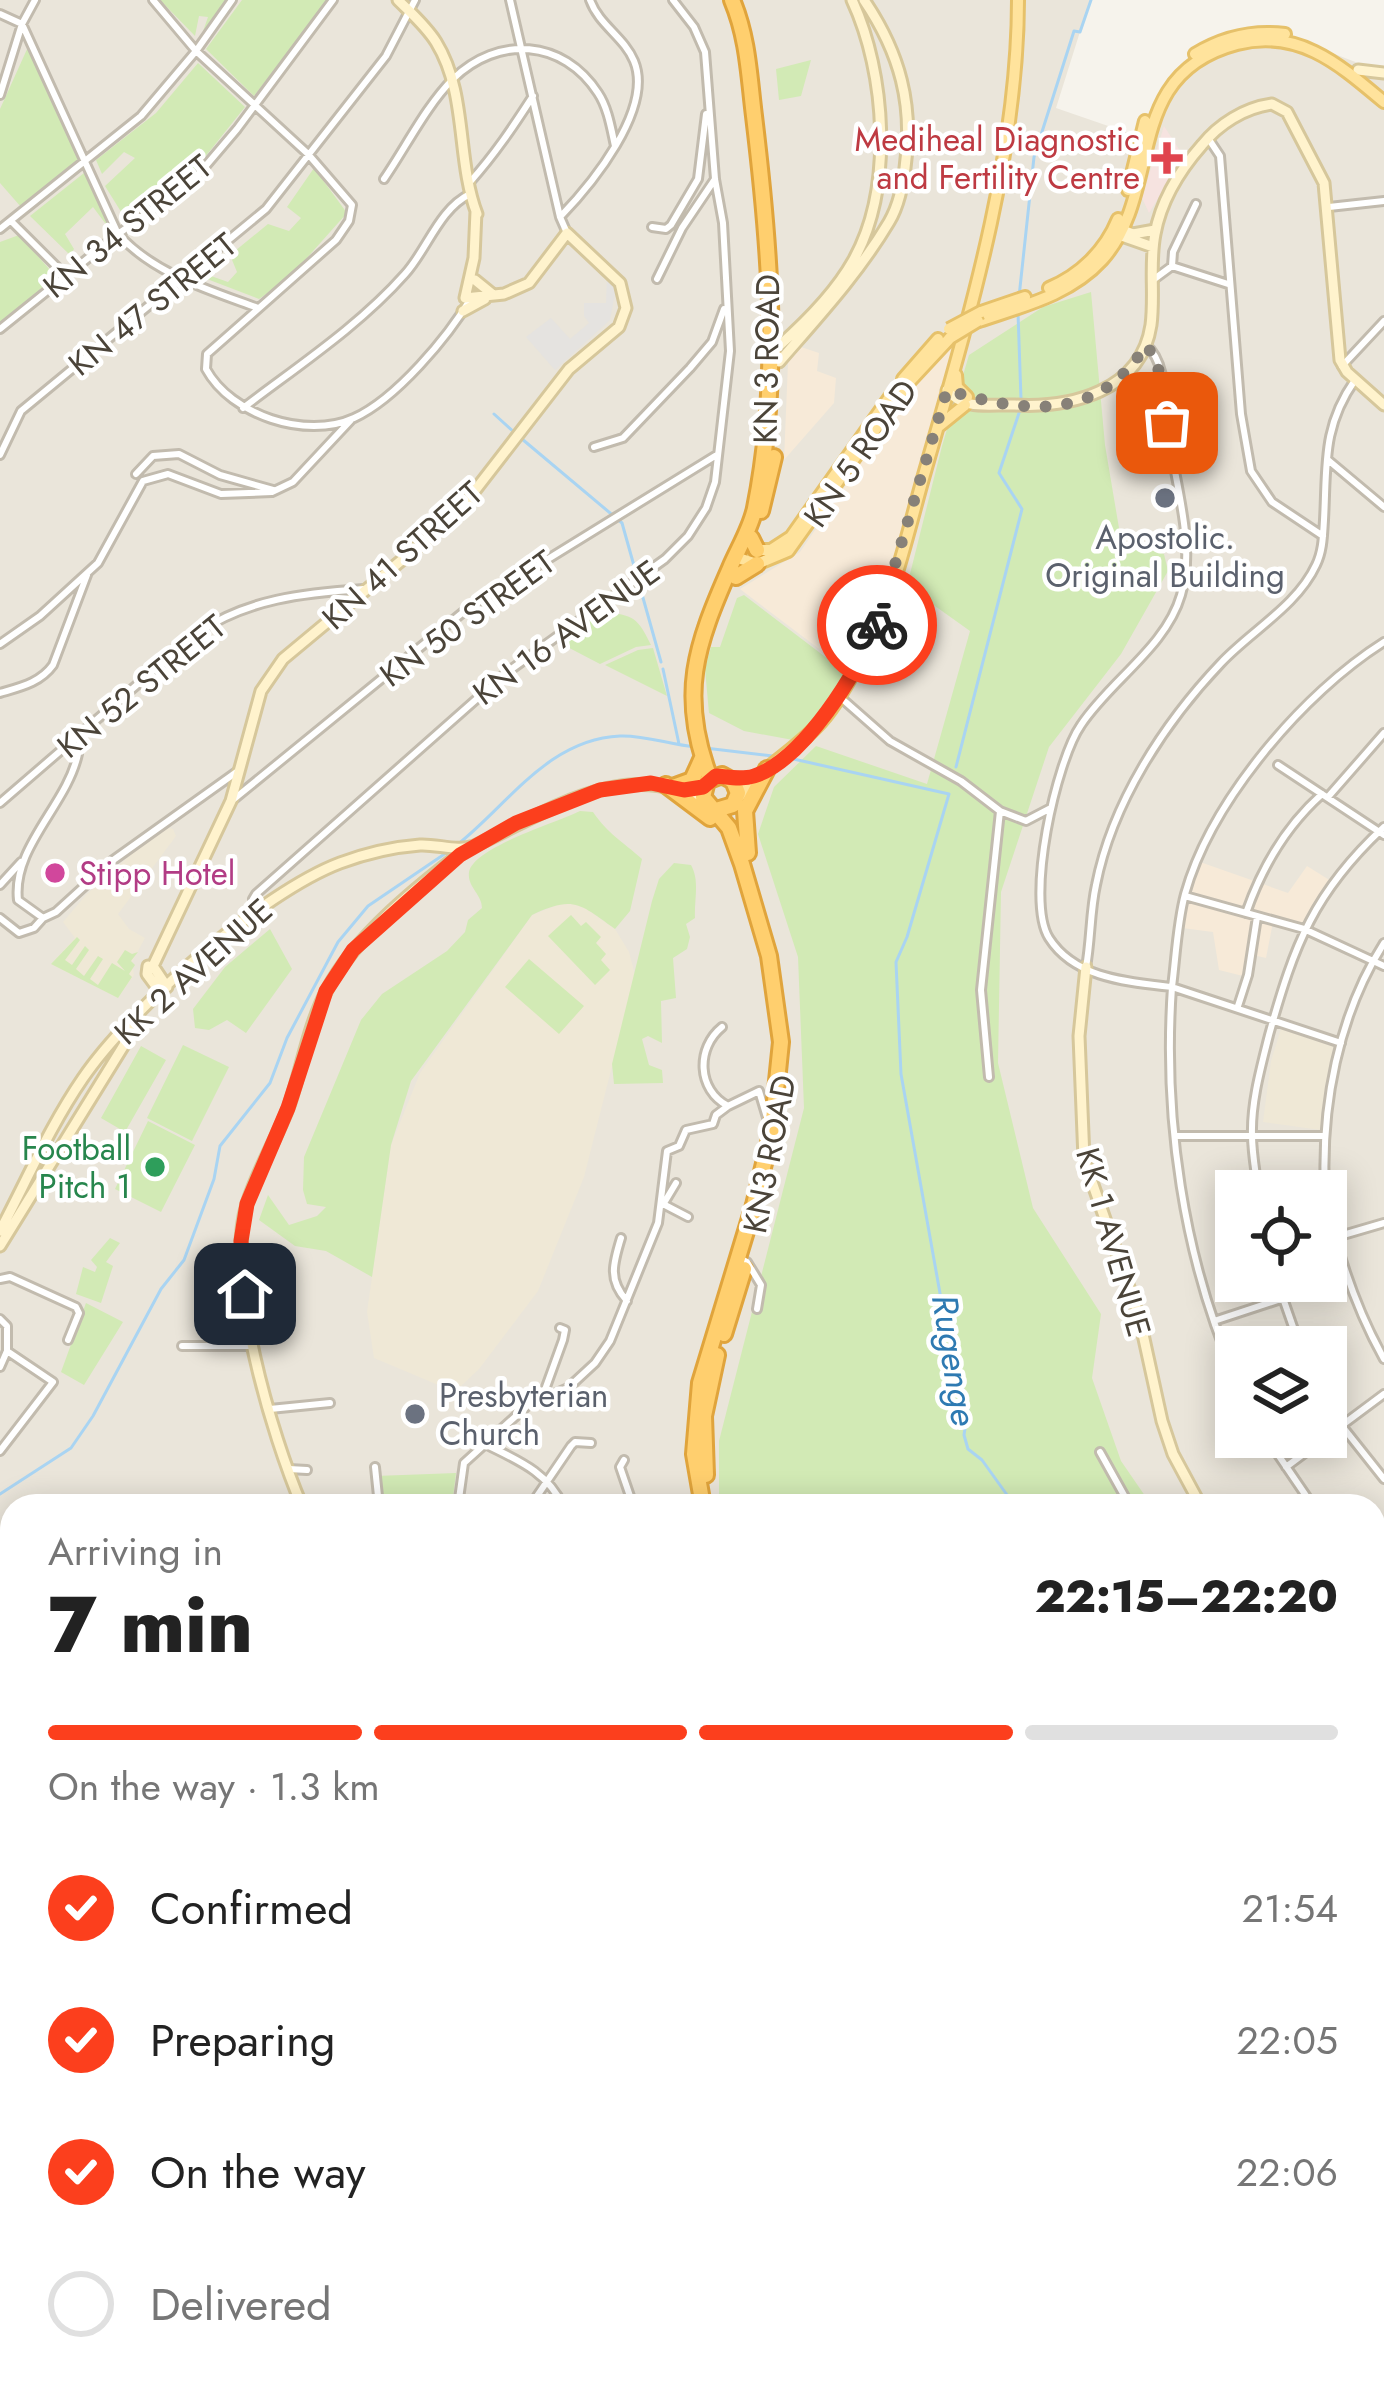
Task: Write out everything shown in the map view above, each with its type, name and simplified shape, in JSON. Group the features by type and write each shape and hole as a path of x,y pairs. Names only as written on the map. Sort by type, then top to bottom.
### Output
{"highway":[{"name":"KN 3 ROAD","path":"714,788 701,712 700,669 771,477 780,345 772,197 757,62 735,0"},
{"name":"KN 3 ROAD","path":"704,1494 696,1471 696,1407 706,1357 745,1277 772,1130 781,1042 770,956 743,854 702,758 691,695 704,628 747,551 766,451 772,334 766,217 749,59 735,0"},
{"path":"702,758 692,780 674,787 743,854"},
{"path":"743,854 745,811 760,772"},
{"name":"KN3 ROAD","path":"714,788 736,787 735,818 777,958 788,1025 788,1065 777,1135 745,1277"},
{"path":"714,788 726,810 736,800"}],"main road":[{"path":"398,0 438,44 452,80 470,194 481,223 469,295"},
{"path":"780,345 809,319 851,265 871,214 881,121 869,46 852,0"},
{"path":"779,362 858,269 900,196 908,141 904,85 888,39 864,0"},
{"path":"736,800 760,772 816,728 866,651 884,608 956,359 1001,168 1014,79 1018,0"},
{"name":"KN 5 ROAD","path":"1117,231 1152,103 1165,82 1194,55 1226,38 1268,32 1314,42 1378,87"},
{"name":"KN 5 ROAD","path":"747,551 771,550 790,537 911,367 950,333 980,316 1082,280 1117,231 1155,115 1172,83 1201,58 1245,42 1286,40 1310,47 1378,87"},
{"path":"947,390 966,401 1053,406 1082,400 1114,384 1146,345 1155,230 1174,185 1208,138 1254,108 1271,104 1282,107 1321,173 1329,207 1342,366 1384,405"},
{"path":"469,295 476,212"},
{"path":"1117,231 1155,230"},
{"path":"1117,231 1153,247"},
{"path":"469,295 522,287 534,279 567,233"},
{"name":"KN 41 STREET","path":"164,990 152,969 230,800 261,691 274,669 456,515 569,369 619,327 626,304 620,283 567,233"},
{"path":"475,280 491,295"},
{"path":"463,311 491,295"},
{"path":"956,359 957,388 966,401"},
{"path":"937,429 966,401"},
{"path":"297,1494 253,1346 242,1267 247,1204 288,1108 318,1010 353,950 468,848 542,810 631,784 714,788 760,772"},
{"name":"KK 2 AVENUE","path":"0,1231 93,1063 164,990 258,908 342,862 418,845 468,848"},
{"path":"443,846 450,863"},
{"name":"KK 1 AVENUE","path":"1086,967 1079,1036 1086,1169 1139,1316 1162,1421 1194,1494"},
{"path":"0,1246 124,1045 131,1022"}],"street":[{"path":"0,95 22,24 35,0"},
{"path":"153,0 196,51 308,154 352,205 336,240 207,354 206,369 215,386 242,409 308,424 352,420"},
{"path":"0,230 141,116 232,0"},
{"name":"KN 34 STREET","path":"0,329 118,234 192,182 333,0"},
{"name":"KN 47 STREET","path":"0,454 21,411 266,209 386,56 415,0"},
{"path":"510,0 567,233"},
{"path":"560,218 600,172 636,95 636,67 590,0"},
{"name":"KN 16 AVENUE","path":"258,908 256,894 450,719 681,545 706,508 715,482 729,368 723,223 704,47 673,0"},
{"path":"0,14 22,24 118,234 142,256 183,280 258,308"},
{"path":"384,179 452,80 494,54 522,46 553,55 589,81 603,103 615,146"},
{"path":"470,182 502,146 533,96"},
{"path":"652,227 671,225 698,179 708,104"},
{"path":"1208,138 1220,156 1228,284 1253,478 1272,502 1323,536"},
{"path":"657,279 692,211 715,179"},
{"path":"242,409 390,289 408,272 455,204 470,194"},
{"path":"1329,207 1384,200"},
{"path":"1153,280 1172,266 1173,252 1196,204"},
{"path":"11,221 66,276"},
{"path":"1172,266 1228,284"},
{"path":"0,644 98,563 136,489 151,476 168,474 232,496 279,491 293,482 352,420 416,367 463,311 469,295"},
{"path":"449,330 469,295"},
{"path":"594,447 623,438 706,351 725,306"},
{"path":"1342,366 1384,321"},
{"path":"1146,345 1154,354 1164,391 1186,542 1182,594 1161,633 1081,725 1067,750 1049,808 1043,875 1045,926 1052,941 1104,978 1172,987 1341,1043"},
{"path":"1086,967 1096,886 1126,800 1181,708 1304,585 1320,557 1330,423 1355,380"},
{"path":"136,474 153,456 179,454 205,469 279,491"},
{"name":"KN 50 STREET","path":"230,800 466,609 717,455"},
{"path":"1328,460 1384,507"},
{"path":"0,693 46,676 88,574"},
{"name":"KN 52 STREET","path":"0,803 222,616 298,594 367,589"},
{"path":"1216,1326 1191,1235 1170,1067 1172,987 1185,896 1218,814 1257,760 1322,691 1384,642"},
{"path":"839,696 890,741 962,782 1000,812 1026,821 1049,808"},
{"path":"1246,913 1280,841 1384,733"},
{"path":"0,885 23,860 70,780 78,754 72,740"},
{"path":"1256,1170 1252,1133 1262,1061 1288,964 1304,929 1339,876 1382,831 1278,765"},
{"path":"0,918 19,933 34,928 112,861 238,771"},
{"path":"989,1077 981,990 1000,812"},
{"path":"23,860 18,900 43,918"},
{"path":"1185,896 1304,929 1384,966"},
{"path":"1238,1006 1248,975 1256,916"},
{"path":"1326,1170 1325,1136 1341,1043 1384,944"},
{"path":"722,1027 710,1037 703,1073 716,1098 728,1106"},
{"path":"663,1205 667,1151 679,1146 686,1130 713,1124 716,1114 759,1091 772,1130"},
{"path":"1175,1136 1325,1136"},
{"path":"460,1494 464,1463 516,1414 568,1388 595,1363 627,1301 676,1183"},
{"path":"663,1205 688,1216"},
{"path":"1347,1233 1384,1223"},
{"path":"621,1238 612,1265 613,1282 627,1301"},
{"path":"0,1279 10,1277 76,1307 79,1313 68,1340"},
{"path":"745,1277 757,1310"},
{"path":"1347,1280 1384,1359"},
{"path":"1214,1321 1272,1302"},
{"path":"0,1319 7,1326 7,1351 0,1367"},
{"path":"542,1398 566,1330 560,1328"},
{"path":"182,1346 253,1346"},
{"path":"0,1451 52,1382 7,1351"},
{"path":"1347,1422 1384,1394"},
{"path":"270,1408 330,1403"},
{"path":"1347,1432 1384,1478"},
{"path":"539,1494 571,1445 591,1443"},
{"path":"485,1444 549,1480 557,1494"},
{"path":"1100,1452 1123,1494"},
{"path":"1280,1458 1305,1494"},
{"path":"1286,1466 1297,1458"},
{"path":"624,1460 620,1467 629,1494"},
{"path":"375,1467 378,1494"},
{"path":"286,1468 307,1470"}],"shaded area":[{"path":"0,0 1090,0 1056,108 1143,138 1166,88 1222,43 1293,38 1384,73 1384,1494 0,1494"},
{"path":"1164,126 1184,157 1149,213 1142,198"},
{"path":"607,274 616,288 610,320 555,370 526,337 551,318 570,339 589,323 584,303 606,303"},
{"path":"954,341 898,546 851,673 740,589 800,552 924,371"},
{"path":"798,346 819,353 817,371 836,378 834,403 784,460 788,363"},
{"path":"163,826 173,829 176,836 118,914 129,929 145,938 132,962 134,975 118,998 51,964 75,938 63,922"},
{"path":"1200,862 1288,893 1307,866 1331,881 1303,925 1274,917 1266,958 1248,954 1243,976 1219,970 1213,932 1182,928"},
{"path":"562,903 578,903 615,929 629,952 635,975 584,1177 538,1291 461,1386 436,1384 374,1358 367,1312 391,1145 420,1073 532,915"},
{"path":"1281,1029 1334,1045 1321,1130 1263,1122 1271,1061"}],"green space":[{"path":"160,0 229,0 201,37 208,17 199,16 195,36"},
{"path":"242,0 328,0 254,96 206,49"},
{"path":"28,47 80,160 21,207 0,183 0,109"},
{"path":"811,60 801,96 779,100 776,69"},
{"path":"198,63 245,107 185,182 128,223 105,186 135,158 124,152 102,174 96,160 156,113"},
{"path":"314,168 347,213 289,278 259,299 207,279 228,282 237,272 230,255 268,224 289,231 301,218 287,207"},
{"path":"84,173 108,227 93,207 65,234 74,249 70,255 30,216"},
{"path":"19,235 59,280 0,327 0,242"},
{"path":"1091,292 1105,445 1121,540 1164,554 1168,571 1121,654 1049,747 1001,892 998,1063 1033,1208 1101,1314 1092,1378 1121,1461 1144,1494 719,1494 719,1441 804,1108 798,957 758,834 774,787 816,746 927,784 970,631 907,586 969,355 1043,307"},
{"path":"744,595 849,675 808,731 793,740 744,731 709,713 705,669 711,647 720,647 737,598"},
{"path":"596,610 631,618 651,645 600,664 554,640"},
{"path":"653,648 667,696 605,665 638,650"},
{"path":"580,811 593,812 642,859 630,911 615,929 576,905 558,905 532,915 411,1081 391,1145 372,1277 326,1251 295,1246 259,1220 268,1195 289,1225 317,1216 326,1207 307,1204 304,1157 361,1020 382,994 447,951 465,932 468,920 482,908 469,877 474,863 500,845"},
{"path":"674,863 691,865 694,871 695,918 686,924 687,949 673,958 676,998 661,1001 662,1043 648,1036 642,1039 649,1065 662,1070 663,1083 614,1084 612,1064 652,901 659,879"},
{"path":"571,915 601,937 596,943 606,954 601,960 610,970 595,985 548,936"},
{"path":"270,929 292,969 246,1033 227,1020 209,1030 195,1028 193,1009 225,967"},
{"path":"77,937 80,940 65,960 72,965 85,946 89,950 76,969 84,976 98,956 103,959 90,979 98,985 112,963 125,971 117,962 125,950 138,952 131,961 135,965 129,974 132,977 118,998 51,964"},
{"path":"529,959 584,1006 559,1034 505,987"},
{"path":"183,1045 229,1067 192,1141 147,1118"},
{"path":"141,1046 166,1060 125,1132 101,1118"},
{"name":"Football Pitch 1","path":"148,1121 195,1145 161,1212 115,1189"},
{"path":"110,1238 120,1243 106,1262 113,1266 101,1303 76,1294 83,1267 95,1272 91,1260"},
{"path":"86,1303 123,1322 84,1385 61,1372"},
{"path":"456,1473 453,1494 377,1494 376,1476"}],"waterway":[{"path":"1019,297 1034,157 1074,31 1080,32 1091,0"},
{"path":"1018,313 1021,399"},
{"path":"956,767 1022,509 999,473 1020,410"},
{"path":"494,414 515,433"},
{"path":"522,439 622,523 661,662"},
{"path":"663,669 679,744"},
{"path":"457,845 531,777 571,749 620,736 696,747"},
{"path":"705,748 773,756"},
{"name":"Rugenge","path":"789,758 949,794 896,962 901,1074 946,1327 968,1409 964,1435 968,1449 1006,1494"},
{"path":"0,1494 71,1448 93,1416 161,1289 184,1260 214,1179 220,1146 270,1083 287,1038 338,942 368,906 449,851"}],"way so far":[{"path":"877,625 947,390 990,404 1045,407 1073,403 1114,384 1146,345 1157,361 1167,423"}],"place":[{"name":"Mediheal Diagnostic and Fertility Centre","path":"1167,158"},
{"name":"Apostolic. Original Building","path":"1165,498"},
{"name":"Stipp Hotel","path":"55,873"},
{"name":"Football Pitch 1","path":"155,1167"},
{"name":"Presbyterian Church","path":"415,1414"}],"route":[{"path":"245,1294 241,1241 247,1204 288,1108 326,991 368,934 468,848 542,810 619,786 651,783 684,790 703,787 716,776 754,776 767,769 824,719 877,625"}]}
